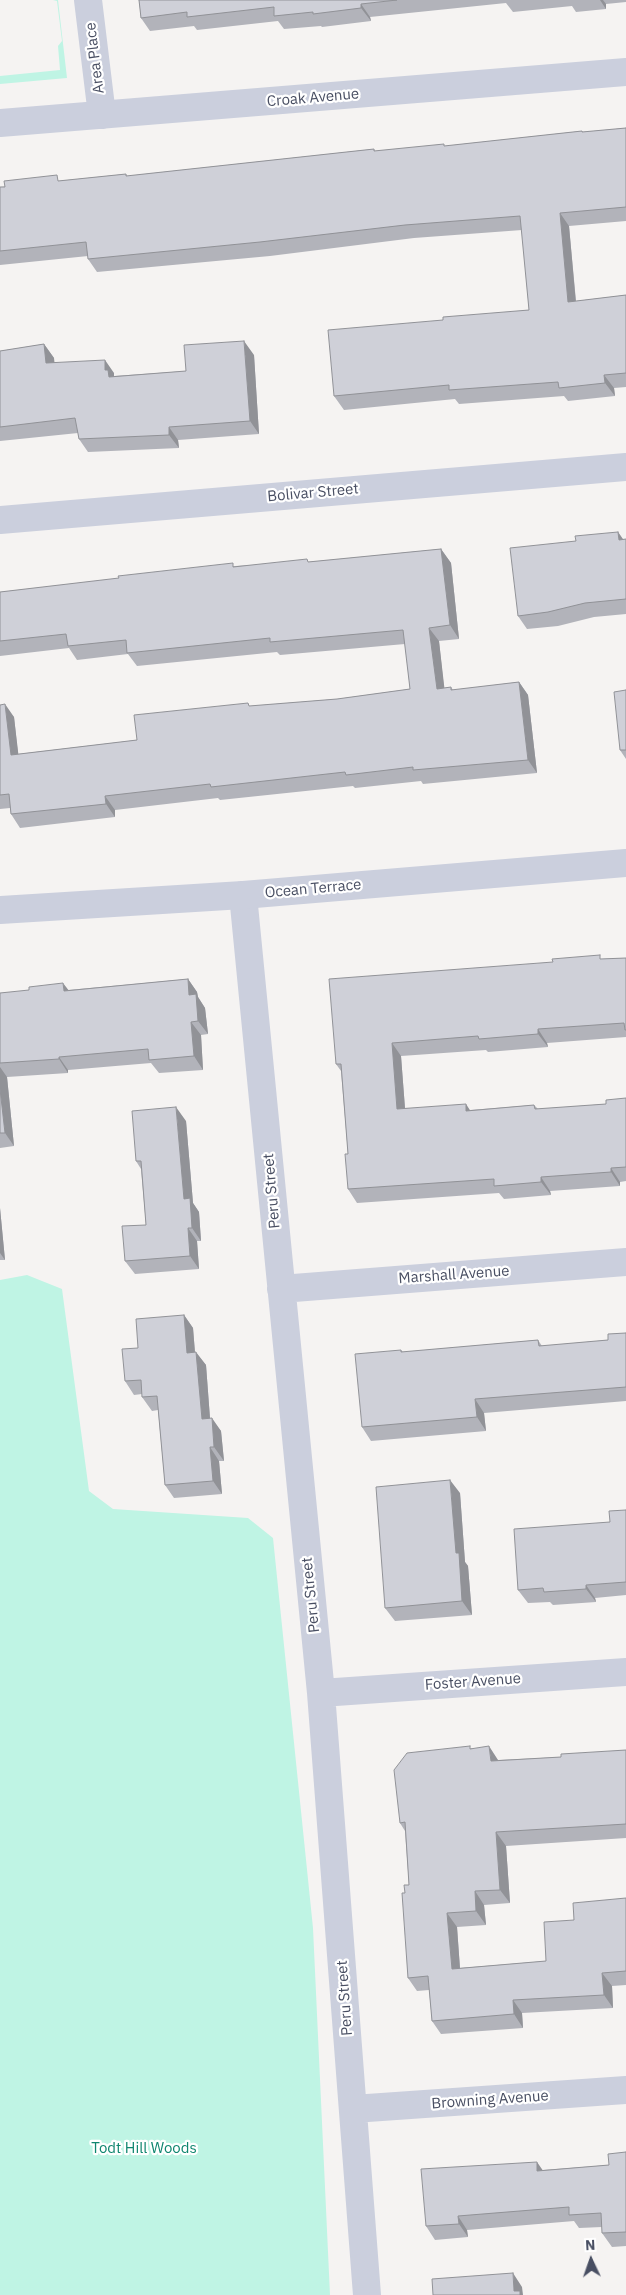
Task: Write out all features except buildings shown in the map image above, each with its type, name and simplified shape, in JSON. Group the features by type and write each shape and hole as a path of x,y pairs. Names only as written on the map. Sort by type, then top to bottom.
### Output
{"street":[{"name":"Area Place","path":"88,0 102,115"},
{"name":"Croak Avenue","path":"0,123 626,72"},
{"name":"Bolivar Street","path":"0,520 626,467"},
{"name":"Ocean Terrace","path":"0,910 244,895 626,863"},
{"name":"Peru Street","path":"244,895 321,1693 367,2295"},
{"name":"Marshall Avenue","path":"281,1289 626,1262"},
{"name":"Foster Avenue","path":"321,1693 626,1672"},
{"name":"Browning Avenue","path":"353,2109 626,2090"}],"green space":[{"path":"53,0 58,0 67,78 0,84 0,76 60,70 58,46 62,41 57,1"},
{"name":"Todt Hill Woods","path":"27,1275 62,1289 89,1491 113,1509 248,1518 273,1538 313,1928 330,2295 0,2295 0,1280"}]}
